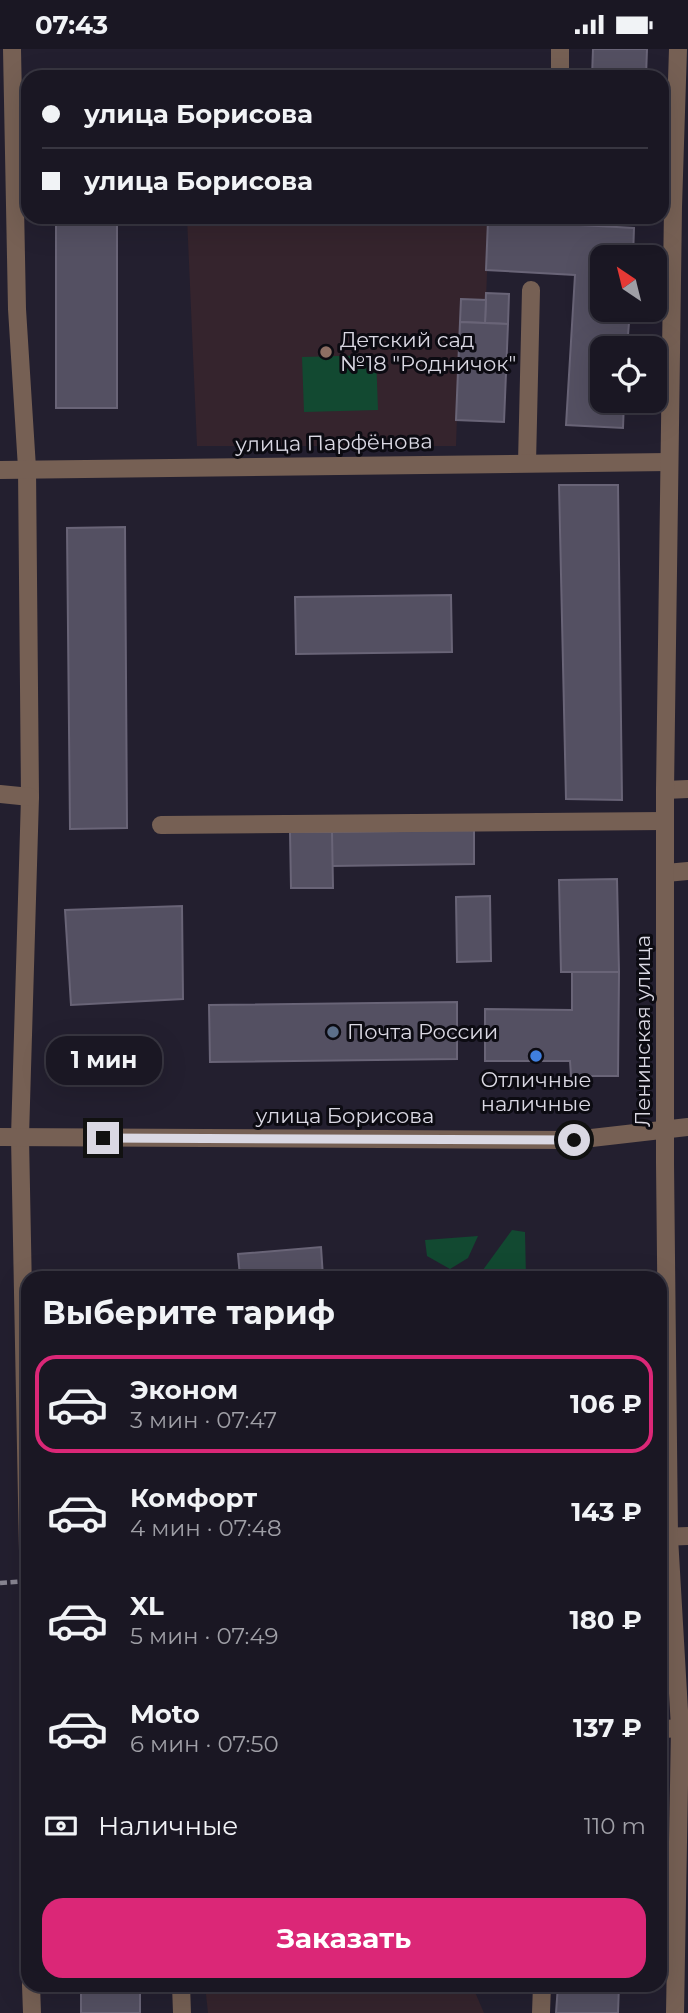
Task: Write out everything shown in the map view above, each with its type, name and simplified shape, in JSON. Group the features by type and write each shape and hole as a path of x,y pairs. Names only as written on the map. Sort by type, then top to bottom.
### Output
{"street":[{"path":"12,49 9,309 27,468 30,797 20,1137 23,1271"},
{"path":"560,49 560,70"},
{"name":"Ленинская улица","path":"669,201 681,167 678,49"},
{"name":"Ленинская улица","path":"665,1271 665,790 670,536 667,224"},
{"path":"527,463 531,290"},
{"name":"улица Парфёнова","path":"0,470 669,462"},
{"path":"665,790 688,789"},
{"path":"0,794 30,797"},
{"path":"161,825 665,821"},
{"path":"666,873 688,871"},
{"name":"улица Борисова","path":"0,1136 574,1140 688,1127"},
{"path":"667,1537 688,1536"},
{"name":"Ленинская улица","path":"667,1566 684,1728 674,2013"},
{"path":"31,1992 32,2013"},
{"path":"181,1992 182,2013"},
{"path":"541,2013 542,1992"}],"path":[{"path":"0,1583 21,1582"}],"shaded area":[{"name":"Детский сад №18 \"Родничок\"","path":"187,224 489,224 486,300 461,299 456,446 197,446"},
{"path":"206,1992 475,1992 484,2013 208,2013"}],"green space":[{"path":"376,355 378,410 304,412 302,357"},
{"path":"512,1230 525,1232 526,1271 482,1271"},
{"path":"478,1236 468,1258 450,1269 427,1256 425,1240"}],"building":[{"path":"593,49 647,49 646,70 592,70"},
{"path":"56,224 117,224 117,408 56,408"},
{"path":"488,224 634,228 633,245 590,245 590,322 629,322 628,336 590,336 590,413 624,413 623,428 566,425 575,275 486,270"},
{"path":"486,293 509,294 508,324 485,323"},
{"path":"461,299 486,300 485,323 460,322"},
{"path":"460,322 508,324 504,422 456,420"},
{"path":"559,485 618,485 622,800 566,799"},
{"path":"125,527 127,828 70,829 67,528"},
{"path":"451,595 452,652 296,654 295,597"},
{"path":"474,830 474,864 332,866 332,832"},
{"path":"290,832 332,832 333,888 291,888"},
{"path":"617,879 619,972 561,972 559,880"},
{"path":"490,896 491,961 457,962 456,897"},
{"path":"182,906 183,999 71,1005 65,910"},
{"path":"572,972 619,972 618,1076 571,1076 570,1061 485,1061 485,1009 572,1010"},
{"name":"Почта России","path":"457,1002 457,1059 210,1062 209,1005"},
{"path":"321,1247 323,1271 239,1271 238,1254"},
{"path":"81,1992 140,1992 140,2013 81,2013"},
{"path":"558,1992 619,1992 618,2013 556,2013"}],"place":[{"name":"Детский сад №18 \"Родничок\"","path":"326,352"},
{"name":"Почта России","path":"333,1032"},
{"name":"Отличные наличные","path":"536,1056"}],"route":[{"path":"103,1138 574,1140"}]}
